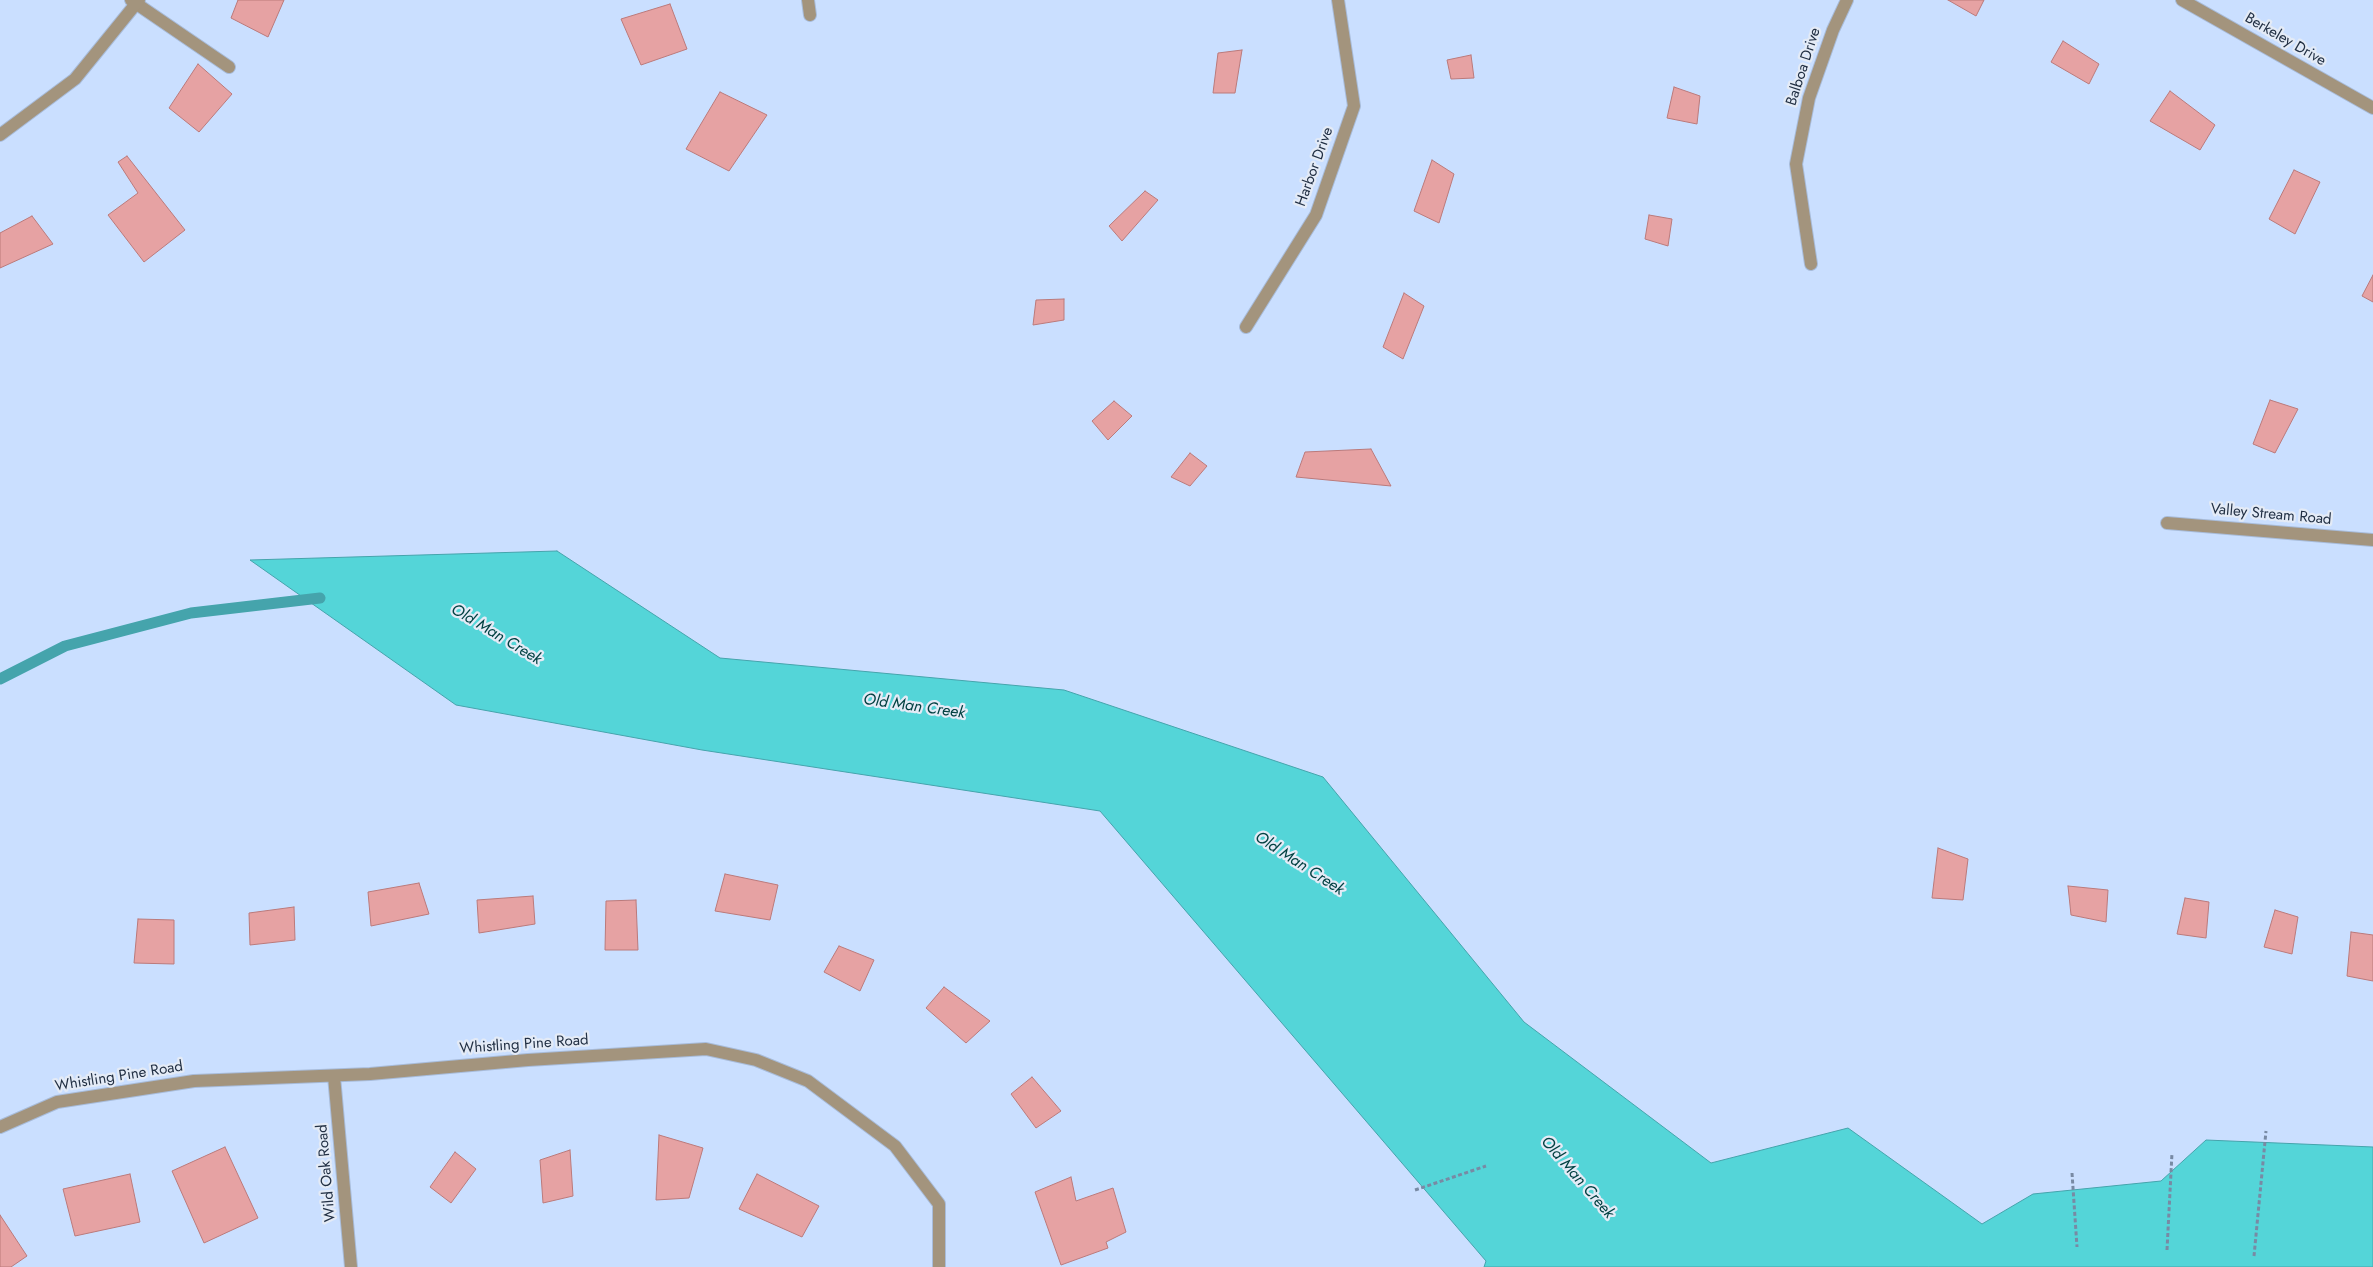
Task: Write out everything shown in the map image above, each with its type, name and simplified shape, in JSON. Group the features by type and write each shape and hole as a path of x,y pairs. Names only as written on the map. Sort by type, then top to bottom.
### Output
{"street":[{"path":"808,0 810,16"},
{"name":"Harbor Drive","path":"1246,327 1316,215 1354,106 1338,0"},
{"name":"Balboa Drive","path":"1811,264 1796,164 1808,98 1833,30 1847,0"},
{"name":"Berkeley Drive","path":"2182,0 2373,108"},
{"path":"0,135 75,79 135,1 229,66"},
{"name":"Valley Stream Road","path":"2167,523 2373,540"},
{"name":"Whistling Pine Road","path":"0,1127 57,1102 194,1081 334,1076 528,1060 706,1049 756,1060 808,1081 894,1146 939,1204 939,1267"},
{"name":"Wild Oak Road","path":"334,1076 351,1267"}],"path":[{"path":"2254,1256 2266,1131"},
{"path":"2167,1250 2172,1153"},
{"path":"1415,1190 1486,1166"},
{"path":"2072,1173 2077,1247"}],"water":[{"path":"557,551 720,658 1064,690 1323,777 1524,1022 1711,1163 1848,1128 1982,1224 2033,1194 2161,1181 2206,1140 2373,1147 2373,1267 1484,1267 1486,1261 1100,811 702,750 456,705 250,560"}],"building":[{"path":"238,0 284,0 268,37 231,18"},
{"path":"1948,0 1984,0 1976,16"},
{"path":"670,4 687,49 641,65 621,19"},
{"path":"2063,41 2099,64 2089,84 2051,62"},
{"path":"1242,50 1235,93 1213,93 1218,53"},
{"path":"1471,55 1474,78 1451,79 1447,60"},
{"path":"198,64 232,94 199,132 169,108"},
{"path":"1674,87 1700,96 1697,124 1667,118"},
{"path":"2170,91 2215,125 2200,150 2150,121"},
{"path":"720,92 767,115 729,171 686,149"},
{"path":"127,156 185,230 144,262 108,215 138,193 118,162"},
{"path":"1432,160 1454,174 1439,223 1414,211"},
{"path":"2294,170 2320,182 2295,234 2269,219"},
{"path":"1145,191 1158,200 1122,241 1109,226"},
{"path":"1649,215 1672,219 1668,246 1645,239"},
{"path":"32,216 53,244 0,268 0,233"},
{"path":"2373,275 2373,302 2362,296"},
{"path":"1404,293 1424,306 1403,359 1383,347"},
{"path":"1064,299 1064,320 1033,325 1036,300"},
{"path":"2270,400 2298,409 2275,453 2253,444"},
{"path":"1114,401 1132,416 1108,440 1092,421"},
{"path":"1371,449 1391,486 1296,477 1305,452"},
{"path":"1190,453 1207,466 1190,486 1171,477"},
{"path":"1938,848 1968,859 1963,900 1932,898"},
{"path":"725,874 778,885 770,920 715,911"},
{"path":"419,883 429,914 371,926 368,892"},
{"path":"2068,886 2108,890 2106,922 2071,915"},
{"path":"533,896 535,924 479,933 477,900"},
{"path":"2185,898 2209,902 2206,938 2177,934"},
{"path":"636,900 638,950 605,950 606,901"},
{"path":"294,907 295,940 250,945 249,913"},
{"path":"2275,910 2298,917 2292,954 2264,947"},
{"path":"138,919 174,920 174,964 134,963"},
{"path":"2351,932 2373,935 2373,981 2347,976"},
{"path":"839,946 874,960 860,991 824,972"},
{"path":"944,987 990,1021 966,1043 926,1008"},
{"path":"1032,1077 1061,1111 1036,1128 1011,1094"},
{"path":"659,1135 703,1148 689,1198 656,1200"},
{"path":"225,1147 258,1218 204,1243 172,1171"},
{"path":"570,1150 573,1196 543,1203 540,1160"},
{"path":"455,1152 476,1169 451,1203 430,1187"},
{"path":"130,1174 140,1222 75,1236 63,1189"},
{"path":"757,1174 819,1206 802,1237 739,1209"},
{"path":"1071,1177 1076,1201 1113,1188 1126,1232 1106,1242 1108,1248 1061,1265 1035,1192"},
{"path":"0,1215 27,1256 11,1267 0,1267"}],"waterway":[{"name":"Old Man Creek","path":"0,679 65,646 191,613 320,598"}]}
